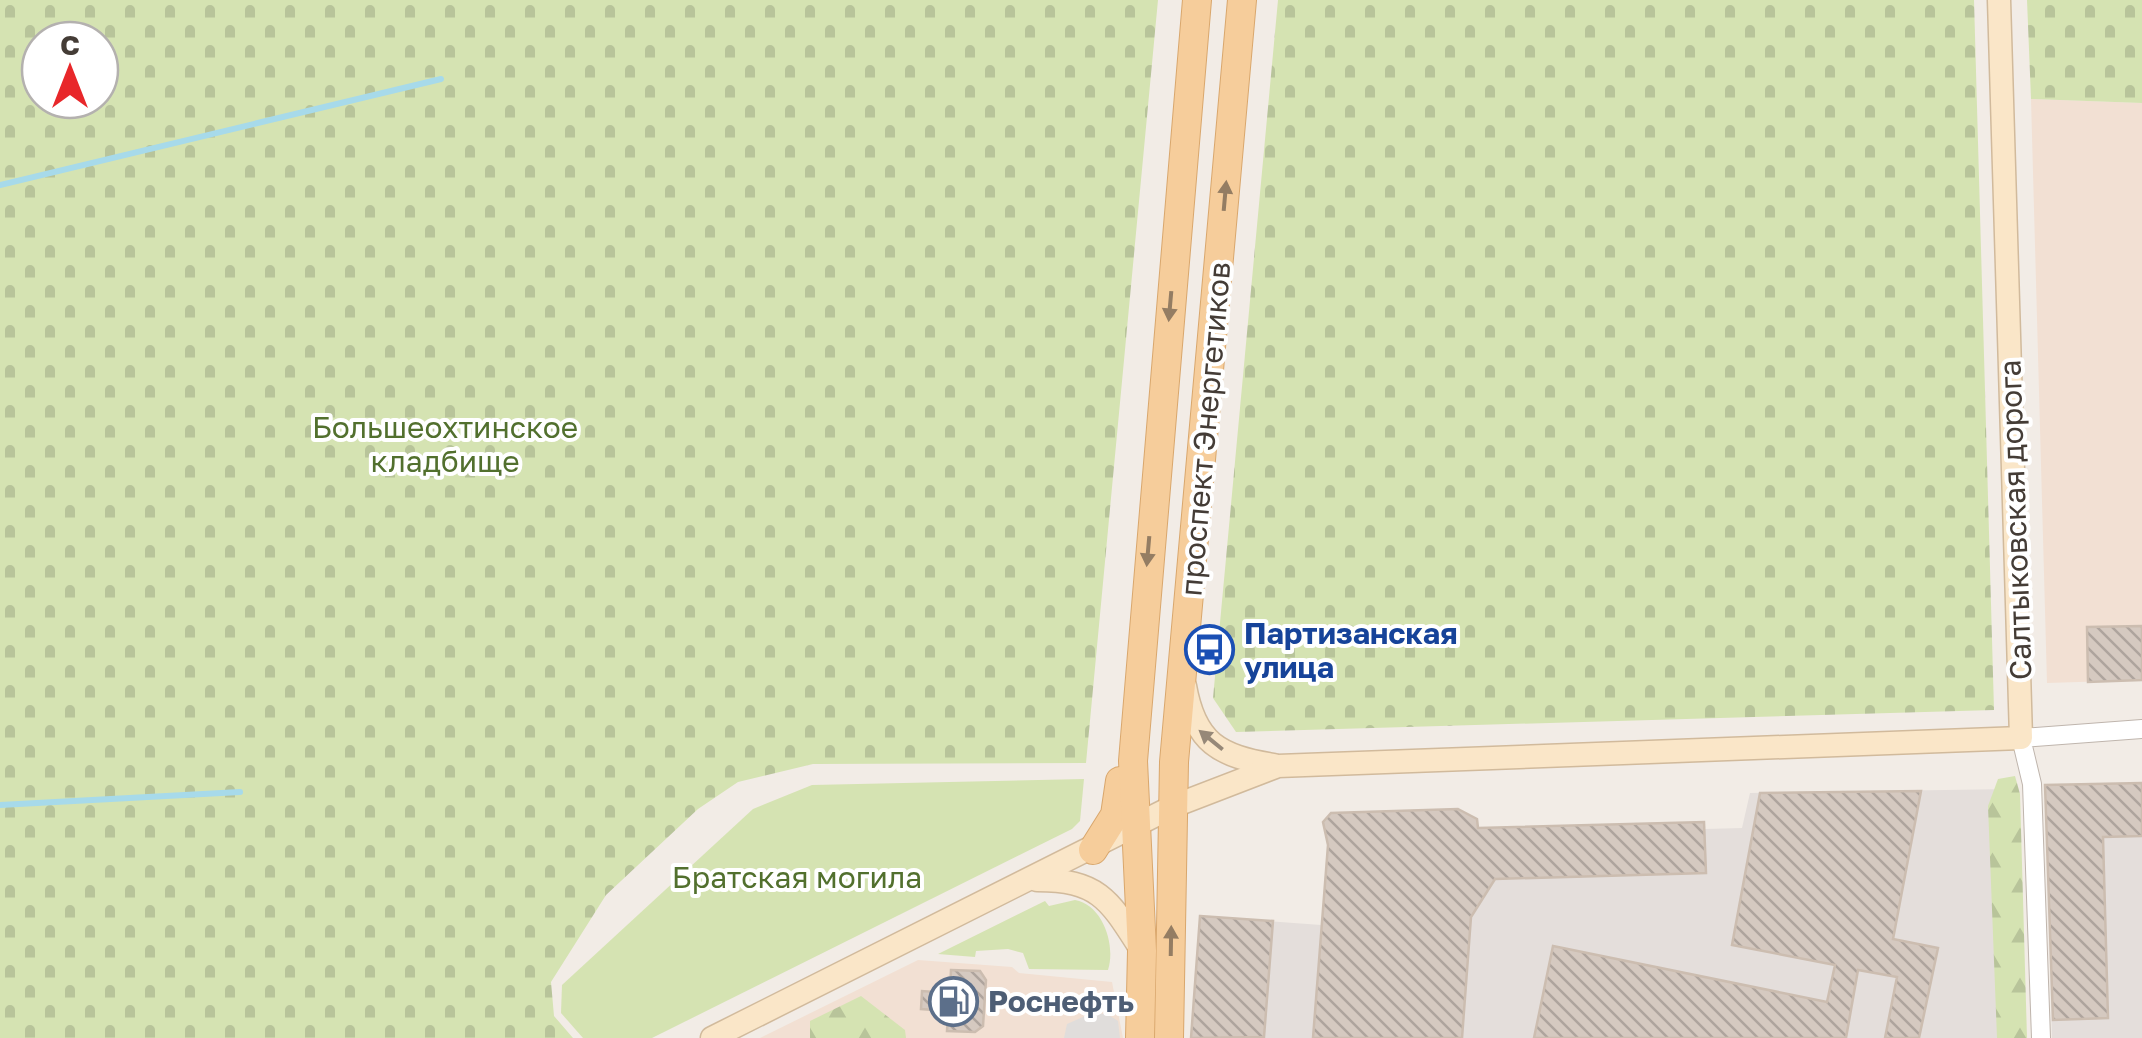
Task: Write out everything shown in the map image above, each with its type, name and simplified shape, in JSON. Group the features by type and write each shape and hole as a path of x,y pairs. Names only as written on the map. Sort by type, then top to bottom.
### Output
{"main road":[{"name":"проспект Энергетиков","path":"1140,1038 1142,951 1134,825 1138,688 1197,0"},
{"name":"проспект Энергетиков","path":"1169,1038 1174,806 1183,676 1242,0"},
{"path":"1093,850 1119,802 1126,711 1138,688"}],"street":[{"name":"Салтыковская дорога","path":"1999,0 2021,738 2032,784 2040,1038"},
{"path":"1183,676 1196,726 1209,744 1248,761 1278,766 2021,738 2142,728"},
{"path":"712,1038 1093,850 1134,825 1278,766"},
{"path":"1033,880 1082,883 1095,889 1111,904 1142,951"}],"shaded area":[{"path":"2031,99 2142,103 2142,680 2047,683"},
{"path":"2142,783 2142,1038 2052,1038 2045,785"},
{"path":"2012,789 2020,1038 1191,1038 1200,916 1321,925 1328,845 1323,822 1331,813 1458,809 1477,819 1478,828 1704,822 1705,829 1742,828 1750,793"},
{"path":"918,960 1012,967 1019,973 1112,982 1123,1038 760,1038"},
{"path":"1092,1013 1107,1014 1118,1021 1120,1038 1064,1038 1067,1024"}],"green space":[{"name":"Большеохтинское кладбище","path":"0,0 1158,0 1086,763 813,764 738,782 698,809 606,895 551,982 554,1016 573,1038 0,1038"},
{"path":"1278,0 1974,0 1994,710 1236,732 1213,698"},
{"path":"2027,0 2142,0 2142,103 2031,99"},
{"path":"2015,776 2020,794 2027,1038 1997,1038 1988,806 1998,779"},
{"name":"Братская могила","path":"1084,779 1080,821 1072,829 652,1038 583,1038 561,1013 562,985 753,809 812,785"},
{"path":"1075,900 1093,910 1105,928 1110,949 1108,970 1029,969 1023,953 1008,949 976,951 975,957 938,954 1045,901 1049,906"},
{"path":"861,996 905,1030 906,1038 810,1038 810,1021"}],"building":[{"path":"2142,626 2142,680 2088,682 2087,627"},
{"path":"2142,783 2142,836 2103,837 2108,1018 2053,1020 2045,785"},
{"path":"1921,791 1893,939 1938,948 1919,1038 1885,1038 1897,977 1858,970 1846,1038 1534,1038 1553,946 1827,1002 1835,965 1732,945 1760,793"},
{"path":"1458,809 1477,819 1478,828 1704,822 1706,873 1495,879 1471,917 1462,1038 1313,1038 1328,845 1323,822 1331,813"},
{"path":"1200,916 1273,921 1264,1037 1191,1038"},
{"name":"Роснефть","path":"951,970 980,971 986,980 983,1026 975,1032 947,1031 948,1011 921,1009 922,991 950,993"}],"waterway":[{"path":"0,185 441,79"},
{"path":"0,805 240,792"}],"place":[{"name":"Партизанская улица","path":"1209,650"},
{"name":"Роснефть","path":"953,1001"}]}
